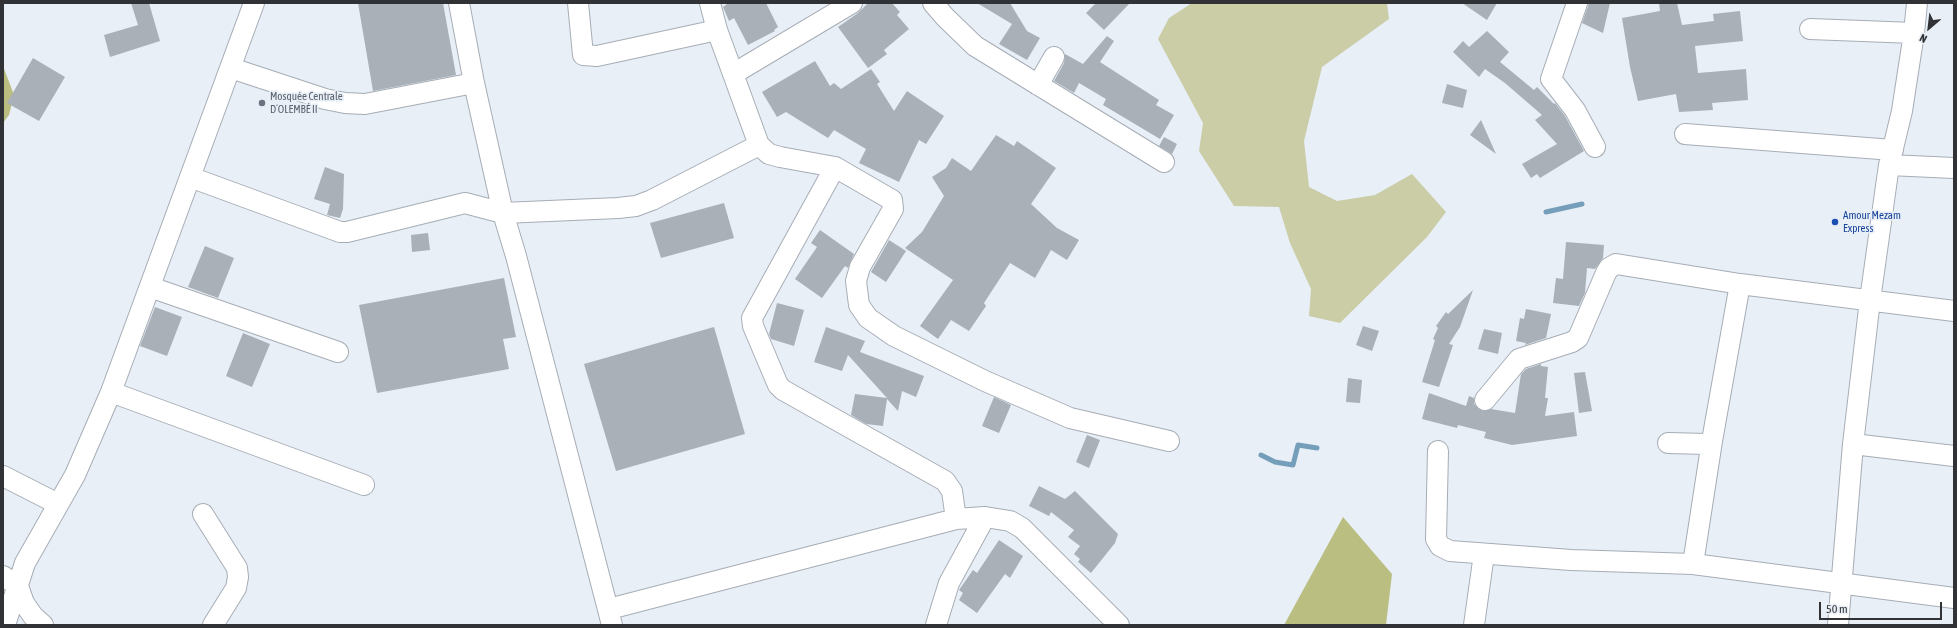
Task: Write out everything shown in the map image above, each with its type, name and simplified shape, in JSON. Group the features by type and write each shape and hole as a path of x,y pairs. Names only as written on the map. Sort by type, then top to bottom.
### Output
{"street":[{"path":"5,625 11,581 24,563 75,475 111,392 254,3"},
{"path":"459,3 474,83 503,213 516,256 610,617 956,519 985,517 1010,521 1022,528 1119,625"},
{"path":"578,3 584,55 597,56 717,30"},
{"path":"710,3 717,30 759,145 769,154 835,167 892,200 894,204 860,267 856,281 860,305 868,318 894,336 985,381 1070,418 1085,423 1169,441"},
{"path":"733,74 852,3"},
{"path":"933,3 945,18 975,46 1164,162"},
{"path":"1577,3 1551,79 1575,110 1595,147"},
{"path":"1838,625 1853,444 1870,300 1891,158 1902,111 1917,3"},
{"path":"1810,29 1914,33"},
{"path":"1038,85 1054,57"},
{"path":"231,68 325,99 345,103 365,104 474,83"},
{"path":"1685,134 1891,158 1954,168"},
{"path":"190,177 340,232 348,232 465,203 503,213 636,206 652,200 759,145"},
{"path":"835,167 752,318 753,326 778,385 782,390 945,481 952,491 956,519"},
{"path":"1485,400 1519,359 1572,342 1578,338 1606,273 1609,268 1616,264 1740,284 1954,311"},
{"path":"1693,564 1712,441 1740,284"},
{"path":"150,287 338,352"},
{"path":"111,392 364,485"},
{"path":"1668,443 1707,444 1712,441"},
{"path":"1853,444 1954,456"},
{"path":"1438,451 1436,539 1440,546 1450,551 1571,560 1693,564 1954,598"},
{"path":"3,476 58,504"},
{"path":"203,514 237,568 238,577 236,588 213,625"},
{"path":"936,625 949,583 985,517"},
{"path":"1474,625 1484,554"},
{"path":"11,581 33,616 44,625"}],"green space":[{"path":"1192,3 1387,3 1389,19 1322,67 1304,141 1309,187 1337,201 1375,195 1412,174 1446,212 1427,237 1340,323 1309,316 1311,289 1290,243 1279,207 1234,206 1199,151 1203,123 1158,39 1169,18"},
{"path":"3,66 14,95 9,115 3,123"},
{"path":"1343,517 1392,574 1386,625 1284,625"}],"building":[{"path":"131,3 149,3 160,41 110,57 104,35 138,25"},
{"path":"358,3 443,3 456,75 373,91"},
{"path":"727,3 766,3 778,27 774,30 775,31 748,45 734,18 729,21 723,7"},
{"path":"868,3 892,3 900,12 897,15 909,29 884,50 887,54 868,68 838,27 858,13"},
{"path":"977,3 1010,3 1027,31 1040,38 1027,60 999,44 1012,24"},
{"path":"1096,3 1130,3 1104,30 1086,13"},
{"path":"1462,3 1497,3 1487,20"},
{"path":"1589,3 1610,3 1603,33 1582,23"},
{"path":"1659,3 1677,3 1682,25 1714,21 1713,14 1740,11 1743,41 1695,46 1698,73 1746,69 1748,100 1712,103 1713,110 1679,112 1676,94 1638,101 1630,67 1622,18 1660,11"},
{"path":"1487,31 1509,52 1500,62 1534,90 1537,87 1554,104 1555,103 1565,116 1584,151 1540,178 1537,174 1531,178 1522,164 1557,144 1535,120 1542,115 1505,83 1485,69 1479,77 1453,52 1463,41 1469,47"},
{"path":"1107,36 1114,41 1100,62 1159,100 1156,105 1174,115 1160,139 1103,105 1106,99 1079,83 1074,93 1054,81 1064,63 1065,54 1083,64"},
{"path":"33,58 65,77 39,121 7,103"},
{"path":"815,61 830,86 834,83 841,89 871,69 880,82 877,84 894,111 907,91 944,116 926,144 919,140 899,182 859,163 866,149 834,130 828,138 786,112 777,117 762,92"},
{"path":"1447,84 1467,90 1463,108 1442,103"},
{"path":"1481,120 1496,154 1470,135"},
{"path":"996,135 1014,146 1017,141 1056,168 1031,204 1057,228 1079,240 1067,260 1051,250 1035,278 1010,263 984,303 986,306 969,331 951,320 938,339 920,326 953,280 905,248 922,232 944,196 932,177 946,168 952,158 971,171"},
{"path":"1164,137 1177,144 1172,154 1159,146"},
{"path":"325,167 344,174 343,209 340,218 327,215 330,204 314,199"},
{"path":"724,203 734,238 661,258 650,223"},
{"path":"820,230 854,254 848,268 845,266 822,298 795,279 817,247 811,243"},
{"path":"428,233 430,250 412,252 411,235"},
{"path":"889,240 906,251 886,282 871,272"},
{"path":"1566,242 1604,245 1603,258 1595,269 1587,268 1585,293 1579,306 1553,303 1556,278 1563,279"},
{"path":"205,246 234,258 218,298 188,287"},
{"path":"504,278 516,337 503,339 509,369 377,393 359,305"},
{"path":"1473,290 1460,327 1449,344 1453,345 1439,387 1422,382 1435,340 1433,339 1438,328 1436,326 1446,312 1448,314"},
{"path":"777,303 804,310 794,346 771,339 769,334"},
{"path":"155,307 182,317 167,356 140,346"},
{"path":"1526,309 1551,314 1546,338 1525,345 1526,343 1516,341 1520,318 1524,319"},
{"path":"1363,326 1379,331 1372,351 1356,345"},
{"path":"714,327 745,434 616,471 584,364"},
{"path":"826,327 865,341 860,352 924,376 916,397 902,391 898,411 887,399 883,426 866,424 851,415 855,394 887,398 848,355 842,371 814,362"},
{"path":"1484,329 1502,333 1498,354 1478,349"},
{"path":"243,333 270,344 252,387 226,376"},
{"path":"1541,364 1541,366 1548,367 1545,398 1548,398 1545,416 1574,412 1577,436 1512,445 1484,438 1486,432 1458,425 1457,428 1422,419 1429,393 1466,406 1469,396 1474,398 1474,404 1483,411 1491,409 1515,413 1521,374 1526,369"},
{"path":"1585,372 1592,411 1579,413 1574,373"},
{"path":"1348,378 1362,380 1360,403 1346,402"},
{"path":"994,397 1011,405 999,433 982,426"},
{"path":"1087,435 1100,440 1089,468 1076,462"},
{"path":"1039,486 1065,499 1075,491 1118,534 1115,543 1091,573 1078,562 1080,559 1074,554 1080,546 1068,537 1074,530 1051,512 1049,516 1029,506"},
{"path":"999,540 1023,556 1010,578 1005,574 977,613 959,600 963,593 959,590 973,570 977,573"}],"waterway":[{"path":"1546,212 1582,204"},
{"path":"1261,455 1275,462 1293,465 1298,445 1317,448"}],"place":[{"name":"Mosquée Centrale D´OLEMBÉ II","path":"262,103"},
{"name":"Amour Mezam Express","path":"1835,222"}]}
